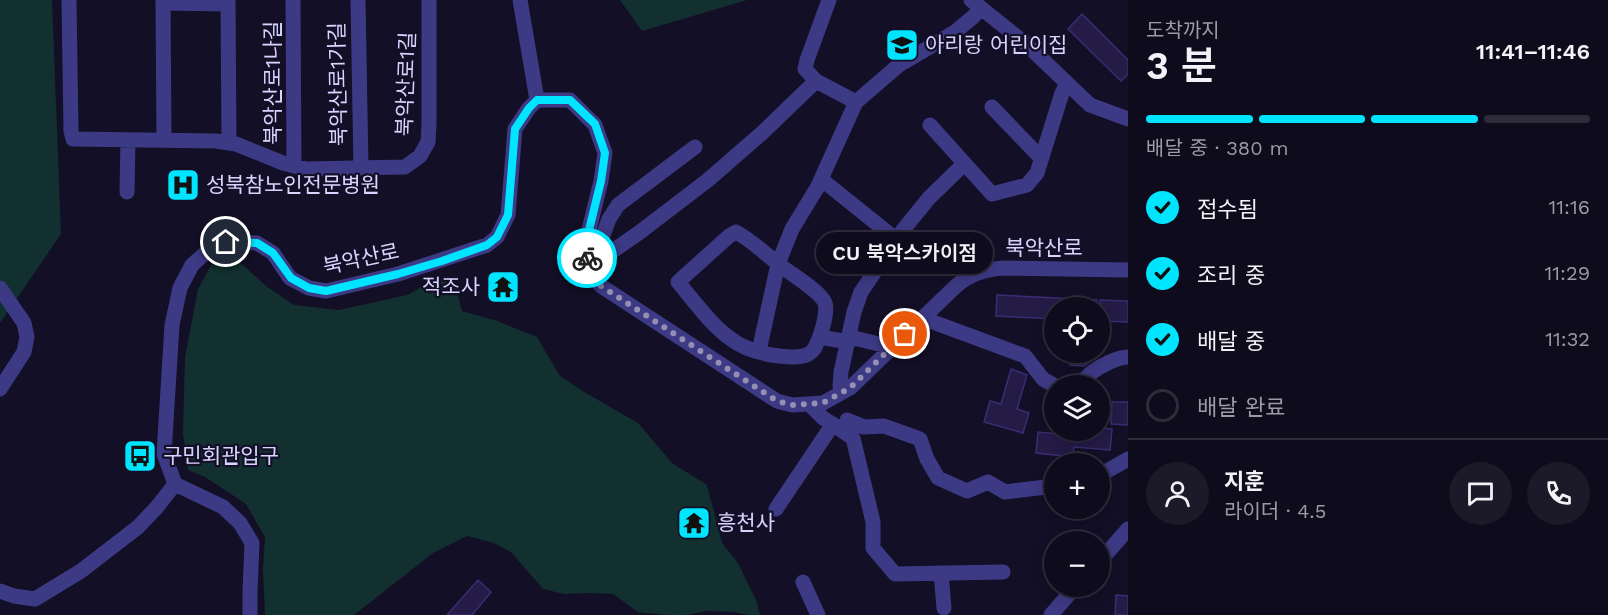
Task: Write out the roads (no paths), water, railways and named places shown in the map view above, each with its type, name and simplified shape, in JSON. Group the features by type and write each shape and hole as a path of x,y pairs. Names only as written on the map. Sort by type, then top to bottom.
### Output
{"street":[{"name":"북악산로1길","path":"69,0 73,139 216,141 236,144 306,169 405,167 420,156 428,142 429,0"},
{"name":"북악산로1나길","path":"293,0 294,165"},
{"name":"북악산로1가길","path":"358,0 361,168"},
{"path":"520,0 537,100 570,100 595,124 605,153 601,181 588,234 594,262"},
{"path":"829,0 805,69 816,81 856,102"},
{"path":"164,140 163,1 228,2 229,143"},
{"path":"759,351 778,264 792,229 821,179 856,102 899,65 955,32 976,4 1026,44 1090,105 1128,119"},
{"path":"594,262 640,232 708,180 762,133 816,81"},
{"path":"930,125 992,194 1028,185 1037,173 1067,83"},
{"name":"북악산로","path":"175,484 164,454 172,325 180,288 192,265 209,249 226,242 257,243 273,253 291,278 309,288 326,291 398,274 487,245 497,237 508,215 515,129 537,100"},
{"path":"992,107 1041,158"},
{"path":"127,192 128,140"},
{"path":"594,262 600,251 609,219 618,205 695,147"},
{"path":"841,379 854,312 861,292 929,198 964,164"},
{"path":"821,179 897,240"},
{"path":"736,232 746,237 825,302 820,337 815,350 803,357 774,356 733,341 721,331 678,282 736,232"},
{"name":"북악산로","path":"594,262 601,286 777,401 792,405 823,403 850,388 966,277 988,269 1002,268 1128,270"},
{"path":"0,288 24,323 27,337 24,352 0,389"},
{"path":"922,318 1025,356 1044,380"},
{"path":"820,337 848,342 854,338 883,345 889,350"},
{"path":"1089,375 1121,357 1128,357"},
{"path":"809,404 823,418 840,416 864,427 884,426 920,439 927,459 938,478 966,491 988,482 1005,492 1044,487"},
{"path":"840,416 853,438 873,522 873,548 895,574 1003,572"},
{"path":"776,509 840,416"},
{"path":"1110,469 1128,459"},
{"path":"0,591 35,599 81,571 138,527 175,484 223,507 240,523 252,543 250,615"},
{"path":"1110,550 1128,529"},
{"path":"941,573 945,608"},
{"path":"803,582 818,615"},
{"path":"1051,615 1067,597"}],"place":[{"name":"아리랑 어린이집","path":"902,45"},
{"name":"성북참노인전문병원","path":"183,185"},
{"name":"적조사","path":"503,287"},
{"name":"CU 북악스카이점","path":"905,334"},
{"name":"구민회관입구","path":"140,456"},
{"name":"흥천사","path":"694,523"}]}
